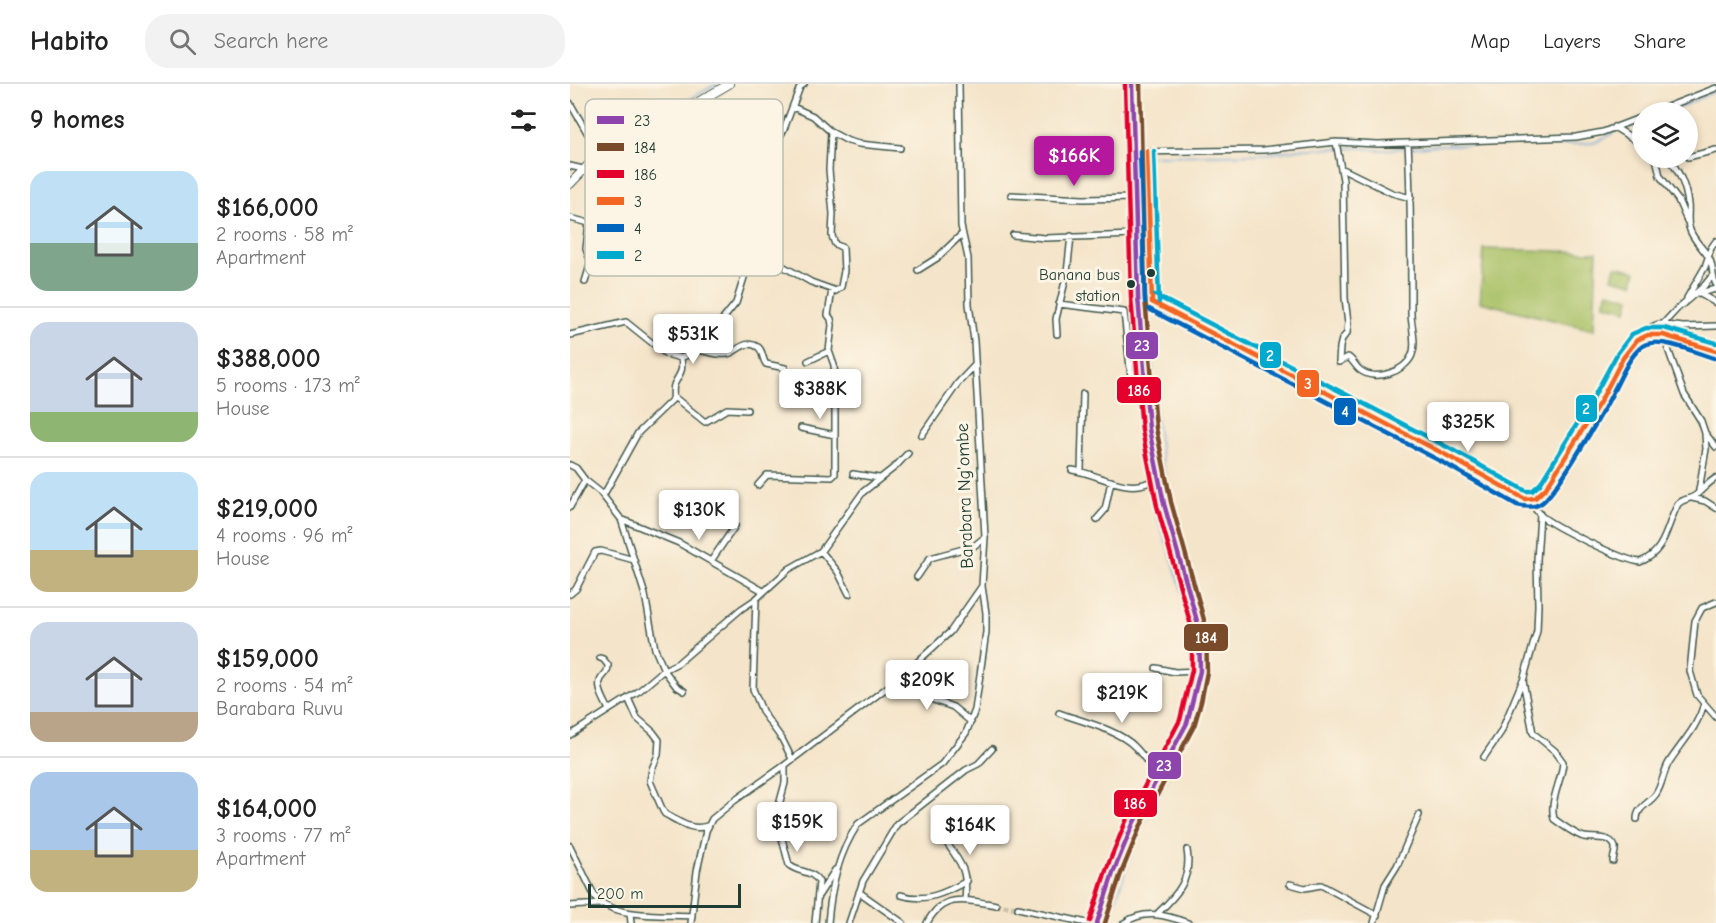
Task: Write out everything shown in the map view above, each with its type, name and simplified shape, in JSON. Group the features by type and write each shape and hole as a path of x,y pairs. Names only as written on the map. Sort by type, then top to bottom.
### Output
{"main road":[{"path":"1097,923 1122,850 1186,723 1194,701 1200,670 1199,628 1158,477 1149,429 1138,297 1132,84"}],"street":[{"path":"703,99 729,84"},
{"path":"783,129 800,87 804,84"},
{"name":"Barabara Ng'ombe","path":"707,826 725,808 901,677 950,632 982,586 985,537 968,258 962,234 959,84"},
{"path":"1680,102 1716,88"},
{"path":"570,103 585,133"},
{"path":"793,107 818,119 831,132 854,143 900,148"},
{"path":"1135,152 1248,151 1336,142 1342,144 1576,137 1632,121"},
{"path":"1614,127 1632,138"},
{"path":"783,267 832,290 840,288 845,260 843,248 836,244 832,236 833,214 829,170 831,132"},
{"path":"1336,142 1341,168 1348,322 1347,333 1340,347 1339,362 1348,357 1361,370 1368,373 1390,374 1412,356 1414,346 1408,142"},
{"path":"1698,154 1716,150"},
{"path":"1147,151 1152,302"},
{"path":"570,166 582,169"},
{"path":"570,184 585,166"},
{"path":"1341,168 1392,193 1411,198"},
{"path":"1658,168 1660,176 1678,200 1693,237 1709,257 1712,276 1716,284"},
{"path":"1676,168 1685,190 1688,223"},
{"path":"1011,195 1083,199 1136,198"},
{"path":"570,218 585,222"},
{"path":"918,270 937,258 962,234"},
{"path":"1013,235 1046,238 1136,235"},
{"path":"1057,334 1056,319 1067,273 1071,236"},
{"path":"1663,324 1686,300 1716,241"},
{"path":"585,282 587,276"},
{"path":"570,335 626,322 666,354 681,358 698,350 736,303 744,276"},
{"path":"1698,293 1712,276"},
{"path":"1686,300 1698,293 1716,289"},
{"path":"758,485 767,475 832,477 835,474 834,365 829,351 832,325 828,315 832,290"},
{"path":"1698,293 1716,303"},
{"path":"1138,297 1152,302 1446,455 1528,500 1540,514 1595,544 1631,560 1640,562 1652,556 1662,544 1678,504 1682,500 1692,498 1705,501 1716,508"},
{"path":"1059,304 1124,312 1133,396"},
{"path":"1647,335 1654,325 1716,326"},
{"path":"1528,500 1539,496 1546,488 1637,340 1647,335 1663,335 1716,351"},
{"path":"1663,335 1684,394 1701,421 1705,433 1706,449 1699,492"},
{"path":"698,350 725,355 731,354 742,346 756,346 760,349 766,364 785,368"},
{"path":"808,361 829,351"},
{"path":"603,496 638,433 672,402 674,385 680,377 682,368 681,358"},
{"path":"922,435 958,383 975,365"},
{"path":"1081,471 1083,394"},
{"path":"1119,396 1146,394"},
{"path":"674,397 705,422 727,409 747,411"},
{"path":"801,428 835,435"},
{"path":"1705,433 1716,447"},
{"path":"570,735 639,691 664,670 678,663 789,569 822,551 860,496 908,453"},
{"path":"570,465 576,468 585,480 603,496 621,519 645,595 655,649 664,670 676,686 684,691"},
{"path":"1072,470 1133,487 1150,483 1158,477"},
{"path":"853,474 879,478"},
{"path":"1692,498 1716,477"},
{"path":"570,507 585,480"},
{"path":"1097,519 1105,510 1111,481"},
{"path":"1484,757 1501,732 1523,681 1537,631 1537,560 1540,514"},
{"path":"621,519 679,543 763,591"},
{"path":"711,561 735,526"},
{"path":"916,577 930,558 974,546 985,537"},
{"path":"570,594 576,589 595,552 601,551 634,560"},
{"path":"822,551 838,572 849,594"},
{"path":"828,923 837,867 844,847 858,824 942,764 960,743 971,722 980,683 986,632 982,586"},
{"path":"756,599 753,689 763,713 782,739 792,759"},
{"path":"1716,602 1702,608 1695,621 1690,671 1697,695 1716,717"},
{"path":"600,658 608,665 607,673 601,680 600,686 609,710"},
{"path":"1156,668 1193,673 1200,670"},
{"path":"901,677 925,697 953,707 971,722"},
{"path":"1523,681 1533,733 1558,754 1563,762 1555,795 1554,819 1585,837 1601,838 1611,842 1615,851 1613,861"},
{"path":"628,698 637,718 653,732 658,740 658,755 650,781 663,811 689,827 698,829 707,826"},
{"path":"1637,819 1638,812 1658,791 1667,766 1698,723 1704,704"},
{"path":"1059,713 1127,740 1159,776"},
{"path":"849,923 863,881 897,824 908,813 978,764 992,749"},
{"path":"785,765 785,783 776,816 787,861 793,869 816,877 819,882 815,923"},
{"path":"1374,923 1385,885 1397,866 1419,815"},
{"path":"691,923 697,871 707,826"},
{"path":"946,842 964,868 967,881 965,900"},
{"path":"570,846 595,897 601,904"},
{"path":"1158,913 1170,901 1186,876 1189,868 1187,850"},
{"path":"818,897 837,867"},
{"path":"901,895 911,898 927,898 952,890 967,881"},
{"path":"1290,884 1305,888 1321,885 1377,915"},
{"path":"859,892 903,923"},
{"path":"927,923 939,905 950,901 965,900 996,905"},
{"path":"570,906 601,904 630,913 692,916"},
{"path":"1018,908 1087,923"},
{"path":"630,913 631,923"},
{"path":"1124,923 1133,917 1158,913 1188,923"}],"green space":[{"path":"1484,249 1597,252 1594,330 1480,302"},
{"path":"1615,266 1636,271 1633,283 1612,278"},
{"path":"1608,292 1630,298 1627,310 1604,304"}],"waterway":[{"path":"690,99 716,84"},
{"path":"1126,84 1128,233"},
{"path":"1137,84 1139,143"},
{"path":"1691,102 1716,91"},
{"path":"1622,129 1632,126"},
{"path":"1410,148 1437,145 1594,143 1615,132"},
{"path":"1150,156 1267,154 1300,149 1405,148"},
{"path":"1145,156 1140,156 1147,296"},
{"path":"1128,238 1139,392"},
{"path":"1148,304 1156,417 1162,463 1202,613 1203,626"},
{"path":"1139,396 1150,483 1157,516 1190,619 1193,670"},
{"path":"1156,770 1183,712 1193,674"},
{"path":"1193,718 1200,700 1203,676"},
{"path":"1108,923 1136,839 1175,763 1189,728"},
{"path":"1089,923 1116,847 1154,775"}],"tunnel":[{"path":"996,905 1018,908"}],"transit line":[{"name":"186","path":"1090,921 1106,870 1126,821 1180,720 1192,670 1192,629 1157,506 1142,430 1131,297 1125,84"},
{"name":"23","path":"1097,923 1113,873 1133,824 1187,723 1200,671 1199,628 1164,504 1149,429 1138,297 1132,84"},
{"name":"184","path":"1105,923 1120,876 1140,827 1194,726 1207,672 1206,627 1171,502 1156,428 1145,297 1140,84"},
{"name":"4","path":"1140,151 1145,302"},
{"name":"3","path":"1147,151 1152,302"},
{"name":"2","path":"1154,151 1159,302"},
{"name":"2","path":"1155,295 1449,448 1526,491 1532,491 1540,484 1617,354 1632,334 1646,328 1664,328 1716,343"},
{"name":"3","path":"1152,302 1446,455 1525,499 1535,498 1546,488 1600,402 1623,358 1637,340 1648,335 1663,335 1716,351"},
{"name":"4","path":"1149,309 1442,462 1517,505 1526,507 1540,504 1556,486 1608,402 1627,365 1642,347 1647,344 1662,343 1714,358"}],"place":[{"name":"Banana bus station","path":"1131,284"}]}
